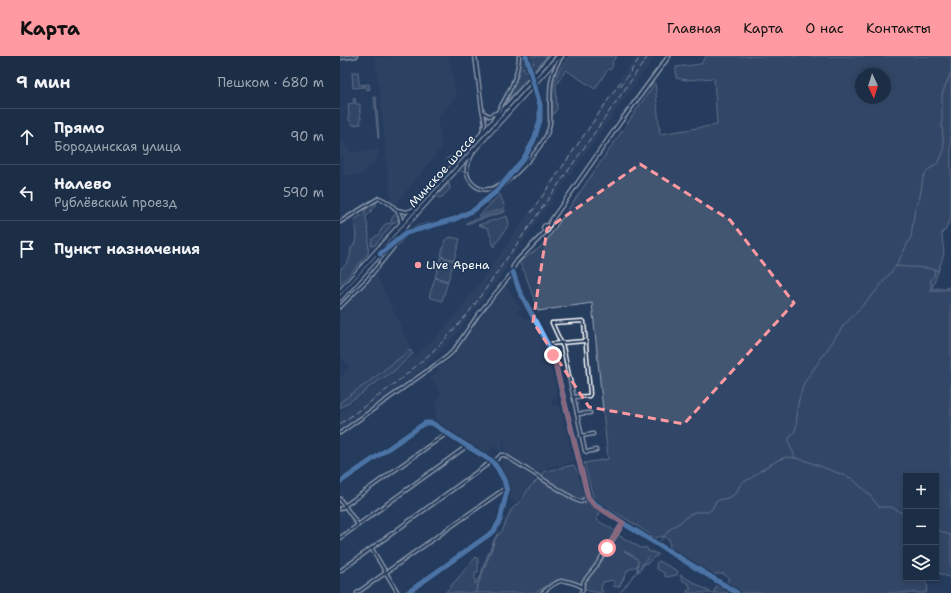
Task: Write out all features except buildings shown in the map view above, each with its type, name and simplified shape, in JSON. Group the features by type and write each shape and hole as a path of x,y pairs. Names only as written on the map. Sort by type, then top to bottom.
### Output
{"highway":[{"name":"Минское шоссе","path":"340,292 552,56"},
{"name":"Минское шоссе","path":"340,298 560,56"}],"street":[{"path":"340,58 356,56"},
{"path":"475,56 485,127 480,136"},
{"path":"490,124 505,101 514,83 519,56"},
{"path":"497,191 531,147 538,130 541,112 526,56"},
{"path":"380,254 402,236 415,230 455,220 480,207 536,151 545,139 550,124 549,91 551,78 560,56"},
{"path":"540,236 544,227 551,221 621,121 669,56"},
{"path":"483,112 489,116 492,116 498,111"},
{"path":"475,149 469,160 467,171 469,179 473,185 480,189 488,189 496,187 506,179"},
{"path":"340,222 379,198 396,210 402,218 401,223"},
{"path":"396,210 406,212 414,210"},
{"path":"340,433 437,365 454,350 498,288 513,272 516,261 548,229 551,221"},
{"path":"544,227 547,226 548,229"},
{"path":"340,307 378,266 402,237 415,230"},
{"path":"513,272 519,290 549,344 555,360 588,497 593,504 737,593"},
{"path":"573,397 589,396 590,394 583,321 552,323 563,347 573,397 577,414 581,436 585,450 587,452 596,450"},
{"path":"549,344 586,341"},
{"path":"577,414 590,413"},
{"path":"340,482 425,423 432,423 493,461 507,487 500,520 494,531 408,593"},
{"path":"340,509 447,433"},
{"path":"581,436 593,434"},
{"path":"340,538 467,446"},
{"path":"340,571 501,455 504,455 576,500 581,502 588,497"},
{"path":"357,593 507,487"},
{"path":"340,499 358,525"},
{"path":"582,593 584,581 596,566 623,523"},
{"path":"372,548 398,593"},
{"path":"542,593 555,582 559,581 578,584 582,587"}],"highlighted area":[{"path":"640,164 730,220 794,303 684,424 589,407 533,322 547,229"}],"shaded area":[{"path":"392,56 449,56 456,97 437,118 442,147 396,204 391,202 375,58"},
{"path":"520,56 525,56 527,67 522,68 525,72 528,72 529,77 507,101 516,79"},
{"path":"528,56 547,56 533,72 532,68 534,62 531,63"},
{"path":"570,56 617,56 612,62 613,65 610,70 608,69 595,89 566,70 556,85 557,109 552,116 552,98 556,77"},
{"path":"636,56 655,56 527,235 500,277 460,329 441,351 417,373 340,429 340,412 417,354 434,339 457,314 509,242"},
{"path":"707,56 951,56 951,219 945,231 943,231 944,254 932,289 951,287 951,578 939,573 939,473 903,473 903,581 924,581 928,586 926,593 740,593 727,585 727,581 729,579 724,574 709,574 670,548 669,539 662,536 655,538 597,502 593,497 584,463 608,459 592,303 538,311 525,273 519,262 538,249 547,240 655,83 660,134 717,125 714,78 687,80 676,78 676,67 701,64"},
{"path":"352,72 358,72 359,85 369,84 370,89 367,90 367,87 353,88"},
{"path":"374,97 376,97 379,138 378,138"},
{"path":"353,98 355,98 356,104 360,104 359,111 361,124 353,125 348,118 348,104 354,103"},
{"path":"342,140 351,153 378,149 378,158 361,174 344,175 343,154 340,158 340,141"},
{"path":"449,183 450,189 442,197 438,198 436,196"},
{"path":"500,194 505,208 479,216"},
{"path":"375,202 377,204 366,217 369,235 368,254 340,285 340,269 345,266 351,248 356,239 354,220 365,213 364,210"},
{"path":"505,210 505,212 466,224 467,222"},
{"path":"396,213 400,219 393,223 375,245 371,246 372,239 378,235 385,224 391,223 392,218"},
{"path":"507,216 509,224 494,247 488,228 478,225"},
{"path":"451,237 460,239 454,260 441,256 445,240"},
{"path":"441,257 454,261 448,281 435,277"},
{"path":"376,274 411,349 367,383 340,401 340,378 350,367 340,355 340,312"},
{"path":"435,278 448,282 442,301 429,297"},
{"path":"505,285 520,308 516,311 526,320 531,318 550,353 548,355 558,396 552,398 552,406 559,405 574,462 547,467 547,470 540,472 531,470 505,453 505,440 503,440 502,452 493,446 484,455 435,423 437,400 441,393 430,378 438,371 438,368 454,358 453,356"},
{"path":"410,350 413,354 394,371 340,408 340,402"},
{"path":"504,459 536,479 516,502 509,498 508,487 498,467"},
{"path":"573,465 580,476 583,488 584,497 578,499 543,477 543,472"},
{"path":"538,479 575,502 588,503 600,512 597,519 599,521 612,529 616,534 639,548 645,547 648,551 658,554 657,556 648,563 644,564 638,572 637,566 628,570 619,587 613,586 614,582 612,580 603,582 601,588 603,592 589,591 585,589 584,585 575,582 557,580 536,593 445,593 476,557 478,559 478,572 476,572 475,575 475,584 477,583 495,538 502,531 511,510"},
{"path":"659,561 678,571 677,575 666,577 663,572 657,569 656,563"},
{"path":"680,575 712,593 688,593 687,591 691,589 689,584 682,580"},
{"path":"719,584 734,593 713,593"}],"waterway":[{"path":"795,458 789,444 789,439 796,428 798,403 804,383 844,325 875,292 896,266 911,237 915,208 919,200 923,177 929,169 936,165 940,160 944,150 942,94 951,72"},
{"path":"446,159 451,156 453,157"},
{"path":"896,266 934,269 939,271"},
{"path":"935,269 934,276 931,279 931,291 951,289"},
{"path":"660,541 669,530 690,514 695,512 708,512 712,509 716,501 730,497 736,493 742,482 750,479 760,471 786,457 804,460 851,478 869,494 879,507 891,507 903,513"},
{"path":"475,593 505,513"},
{"path":"939,530 951,536"},
{"path":"624,551 635,557 638,561 637,571"},
{"path":"620,593 649,556"}],"railway":[{"path":"620,87 641,56"},
{"path":"340,424 377,397 429,355 460,322 475,304 648,56"},
{"path":"531,213 621,81"}],"cycle path":[{"path":"380,254 406,233 455,219 474,210 497,191 524,158 534,140 540,120 540,105 526,56"},
{"path":"513,272 519,290 553,355 590,500 623,523 737,593"},
{"path":"340,482 425,423 432,423 492,461 498,469 504,480 507,491 500,520 494,531 407,593"}],"place":[{"name":"Live Арена","path":"418,265"}],"route":[{"path":"553,355 588,497 593,504 623,523 607,548"}]}
